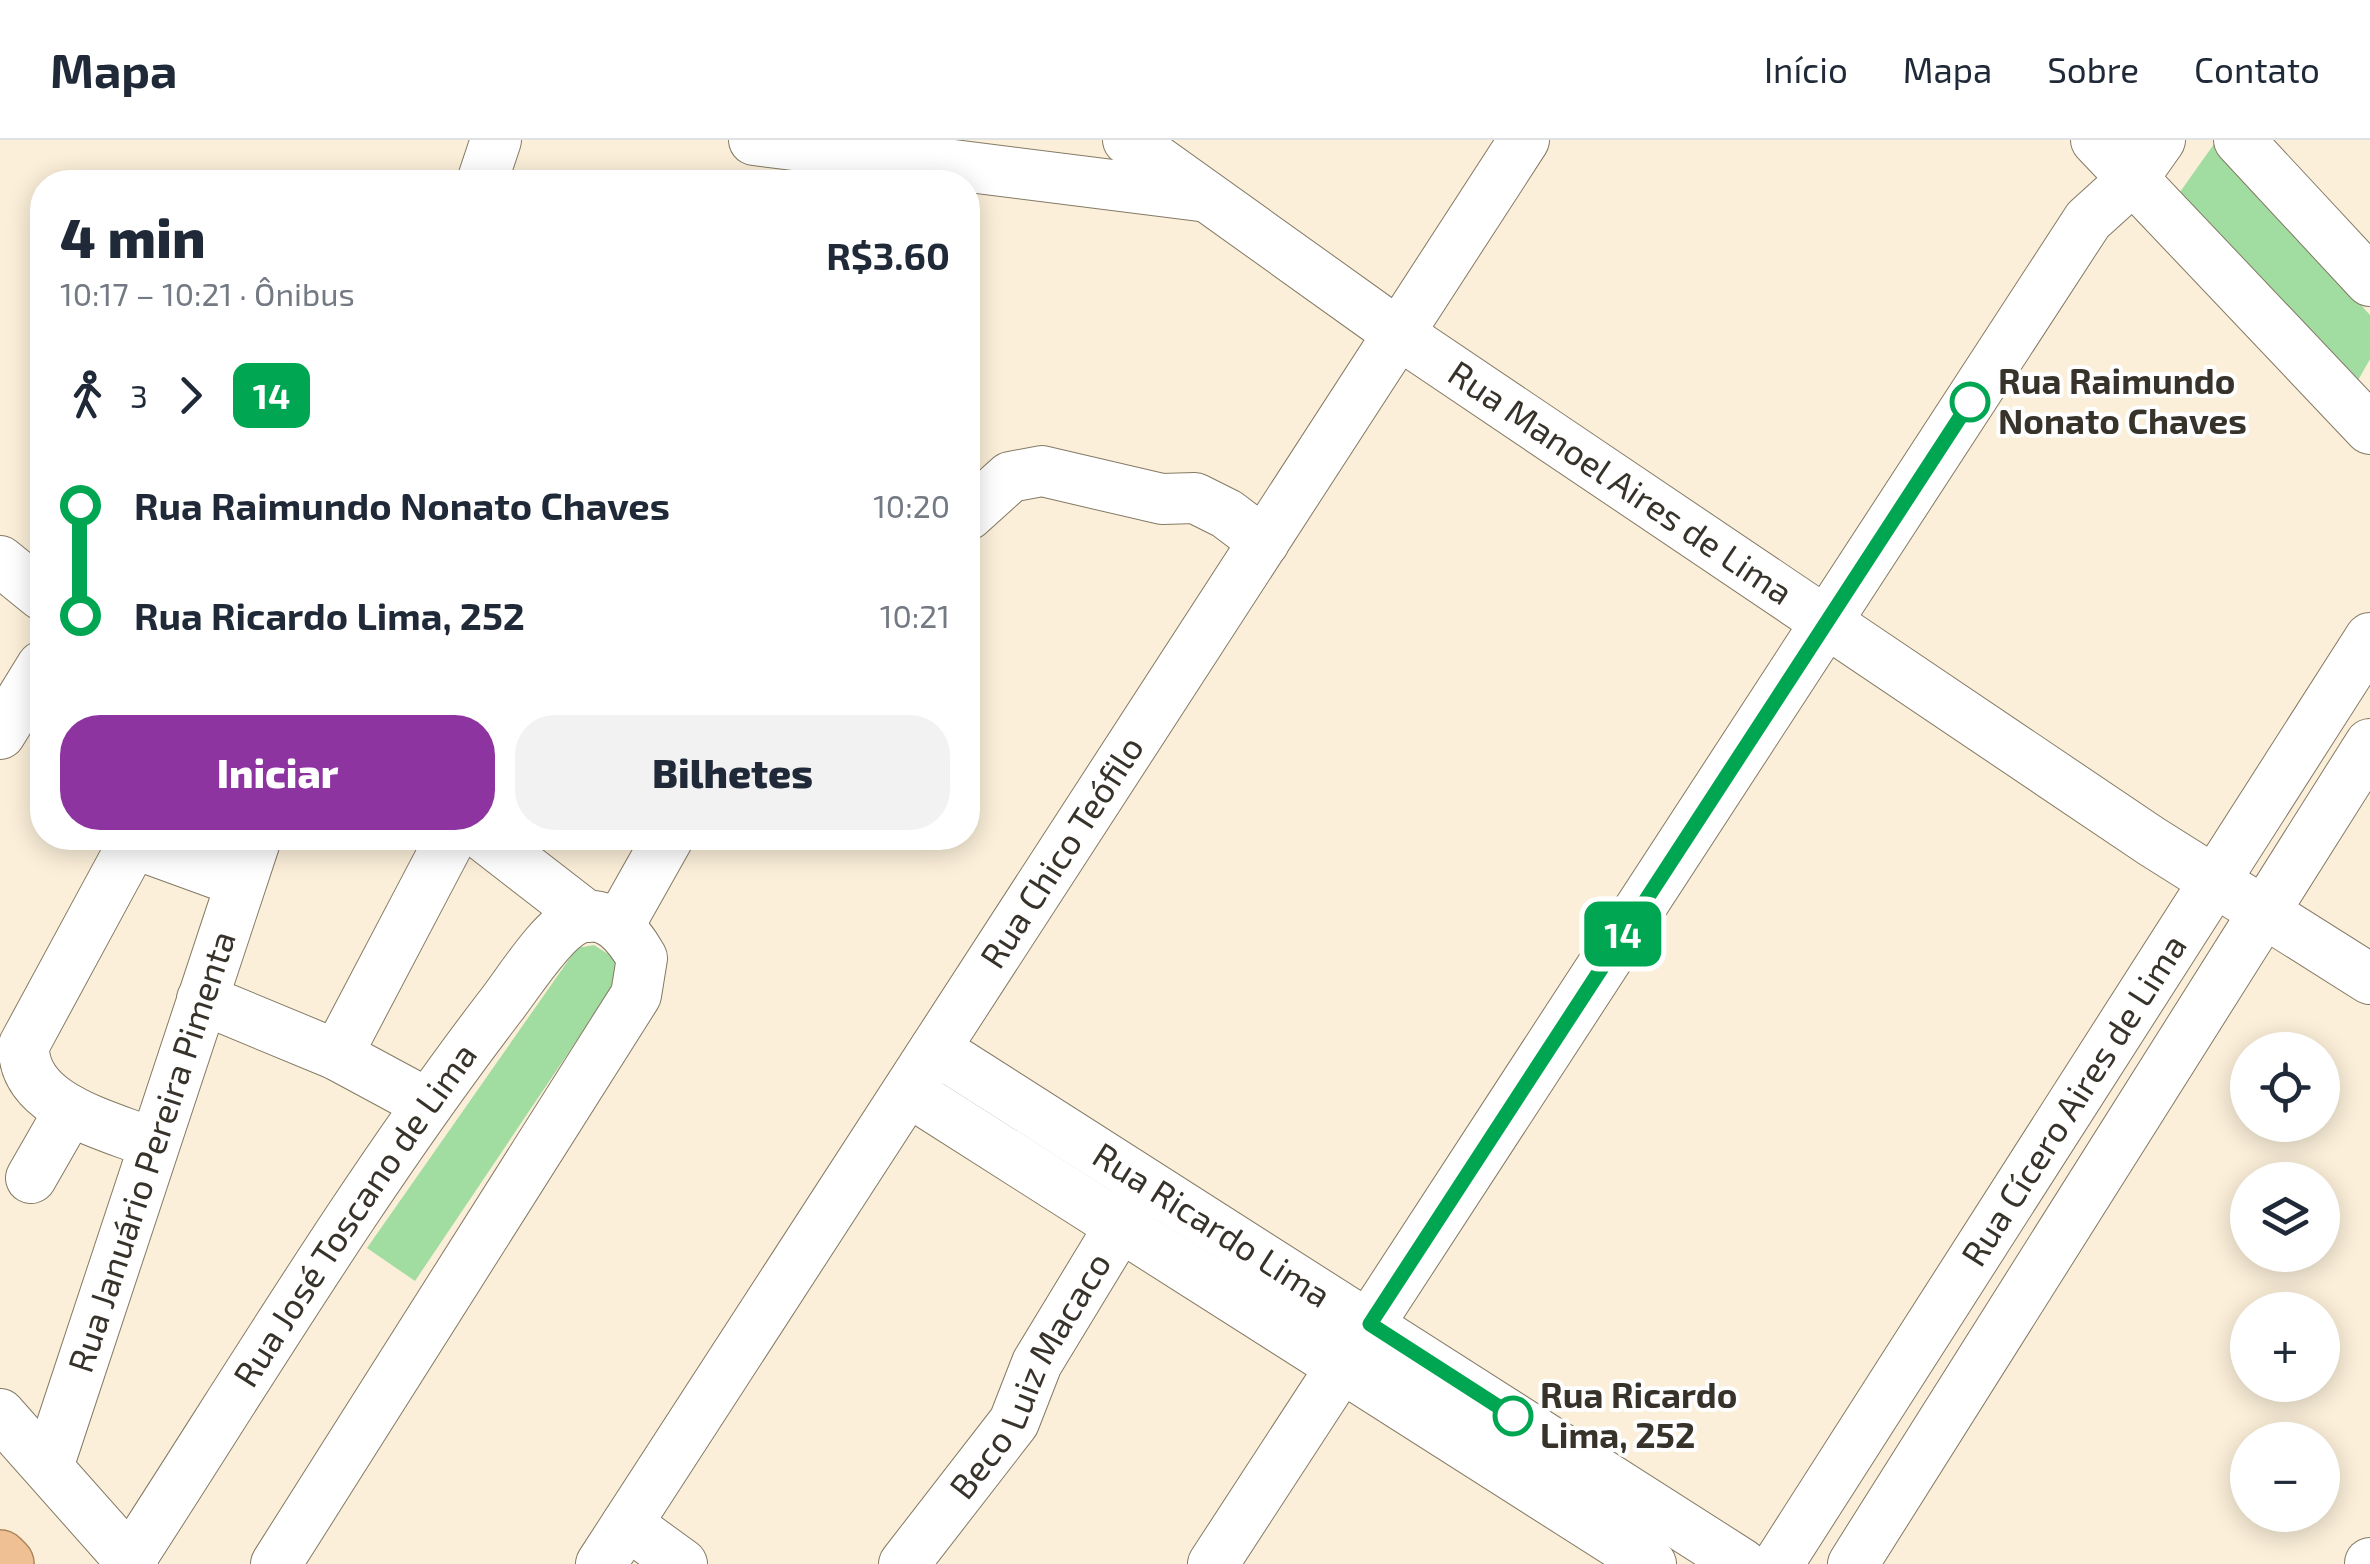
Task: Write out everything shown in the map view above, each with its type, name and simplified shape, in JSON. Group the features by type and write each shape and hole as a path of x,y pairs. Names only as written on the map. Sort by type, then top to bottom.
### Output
{"highway":[{"path":"0,1558 6,1564"}],"street":[{"path":"486,170 496,140"},
{"path":"754,140 890,170"},
{"name":"Rua Manoel Aires de Lima","path":"1128,140 1398,334 2215,881 2370,978"},
{"name":"Rua Chico Teófilo","path":"614,1544 1524,140"},
{"path":"2112,153 2160,140"},
{"path":"2240,140 2370,280"},
{"path":"1212,1564 2088,220 2112,153"},
{"path":"2112,153 2370,430"},
{"path":"980,178 1208,197"},
{"path":"980,504 1010,477 1042,470 1162,499 1195,498 1227,514 1264,542"},
{"path":"0,561 30,586"},
{"name":"Rua Cícero Aires de Lima","path":"1778,1564 2370,638"},
{"path":"0,734 30,685"},
{"name":"Rua Cícero Aires de Lima","path":"1853,1564 2370,744"},
{"path":"129,850 24,1045 28,1077 70,1110 154,1144"},
{"path":"191,850 248,860"},
{"path":"337,1055 445,850"},
{"path":"276,1564 636,995 642,958 603,921 503,850"},
{"name":"Rua José Toscano de Lima","path":"131,1562 426,1103 543,951 574,920 603,921 659,850"},
{"name":"Rua Januário Pereira Pimenta","path":"48,1466 248,860"},
{"path":"202,999 337,1055 426,1103"},
{"name":"Rua Ricardo Lima","path":"935,1049 1342,1365 1651,1564"},
{"name":"Rua Ricardo Lima","path":"908,1090 1370,1324 1742,1564"},
{"path":"30,1178 70,1110"},
{"name":"Beco Luiz Macaco","path":"904,1564 1014,1422 1037,1363 1134,1203"},
{"path":"0,1414 131,1562"},
{"path":"614,1544 682,1564"}],"green space":[{"path":"2214,144 2370,315 2370,359 2356,384 2180,192"},
{"path":"594,945 619,961 622,973 415,1281 367,1248 577,948"}],"bus line":[{"name":"14","path":"1513,1416 1370,1324 1970,402"}],"place":[{"name":"Rua Raimundo Nonato Chaves","path":"1970,402"},
{"name":"Rua Ricardo Lima, 252","path":"1513,1416"}]}
